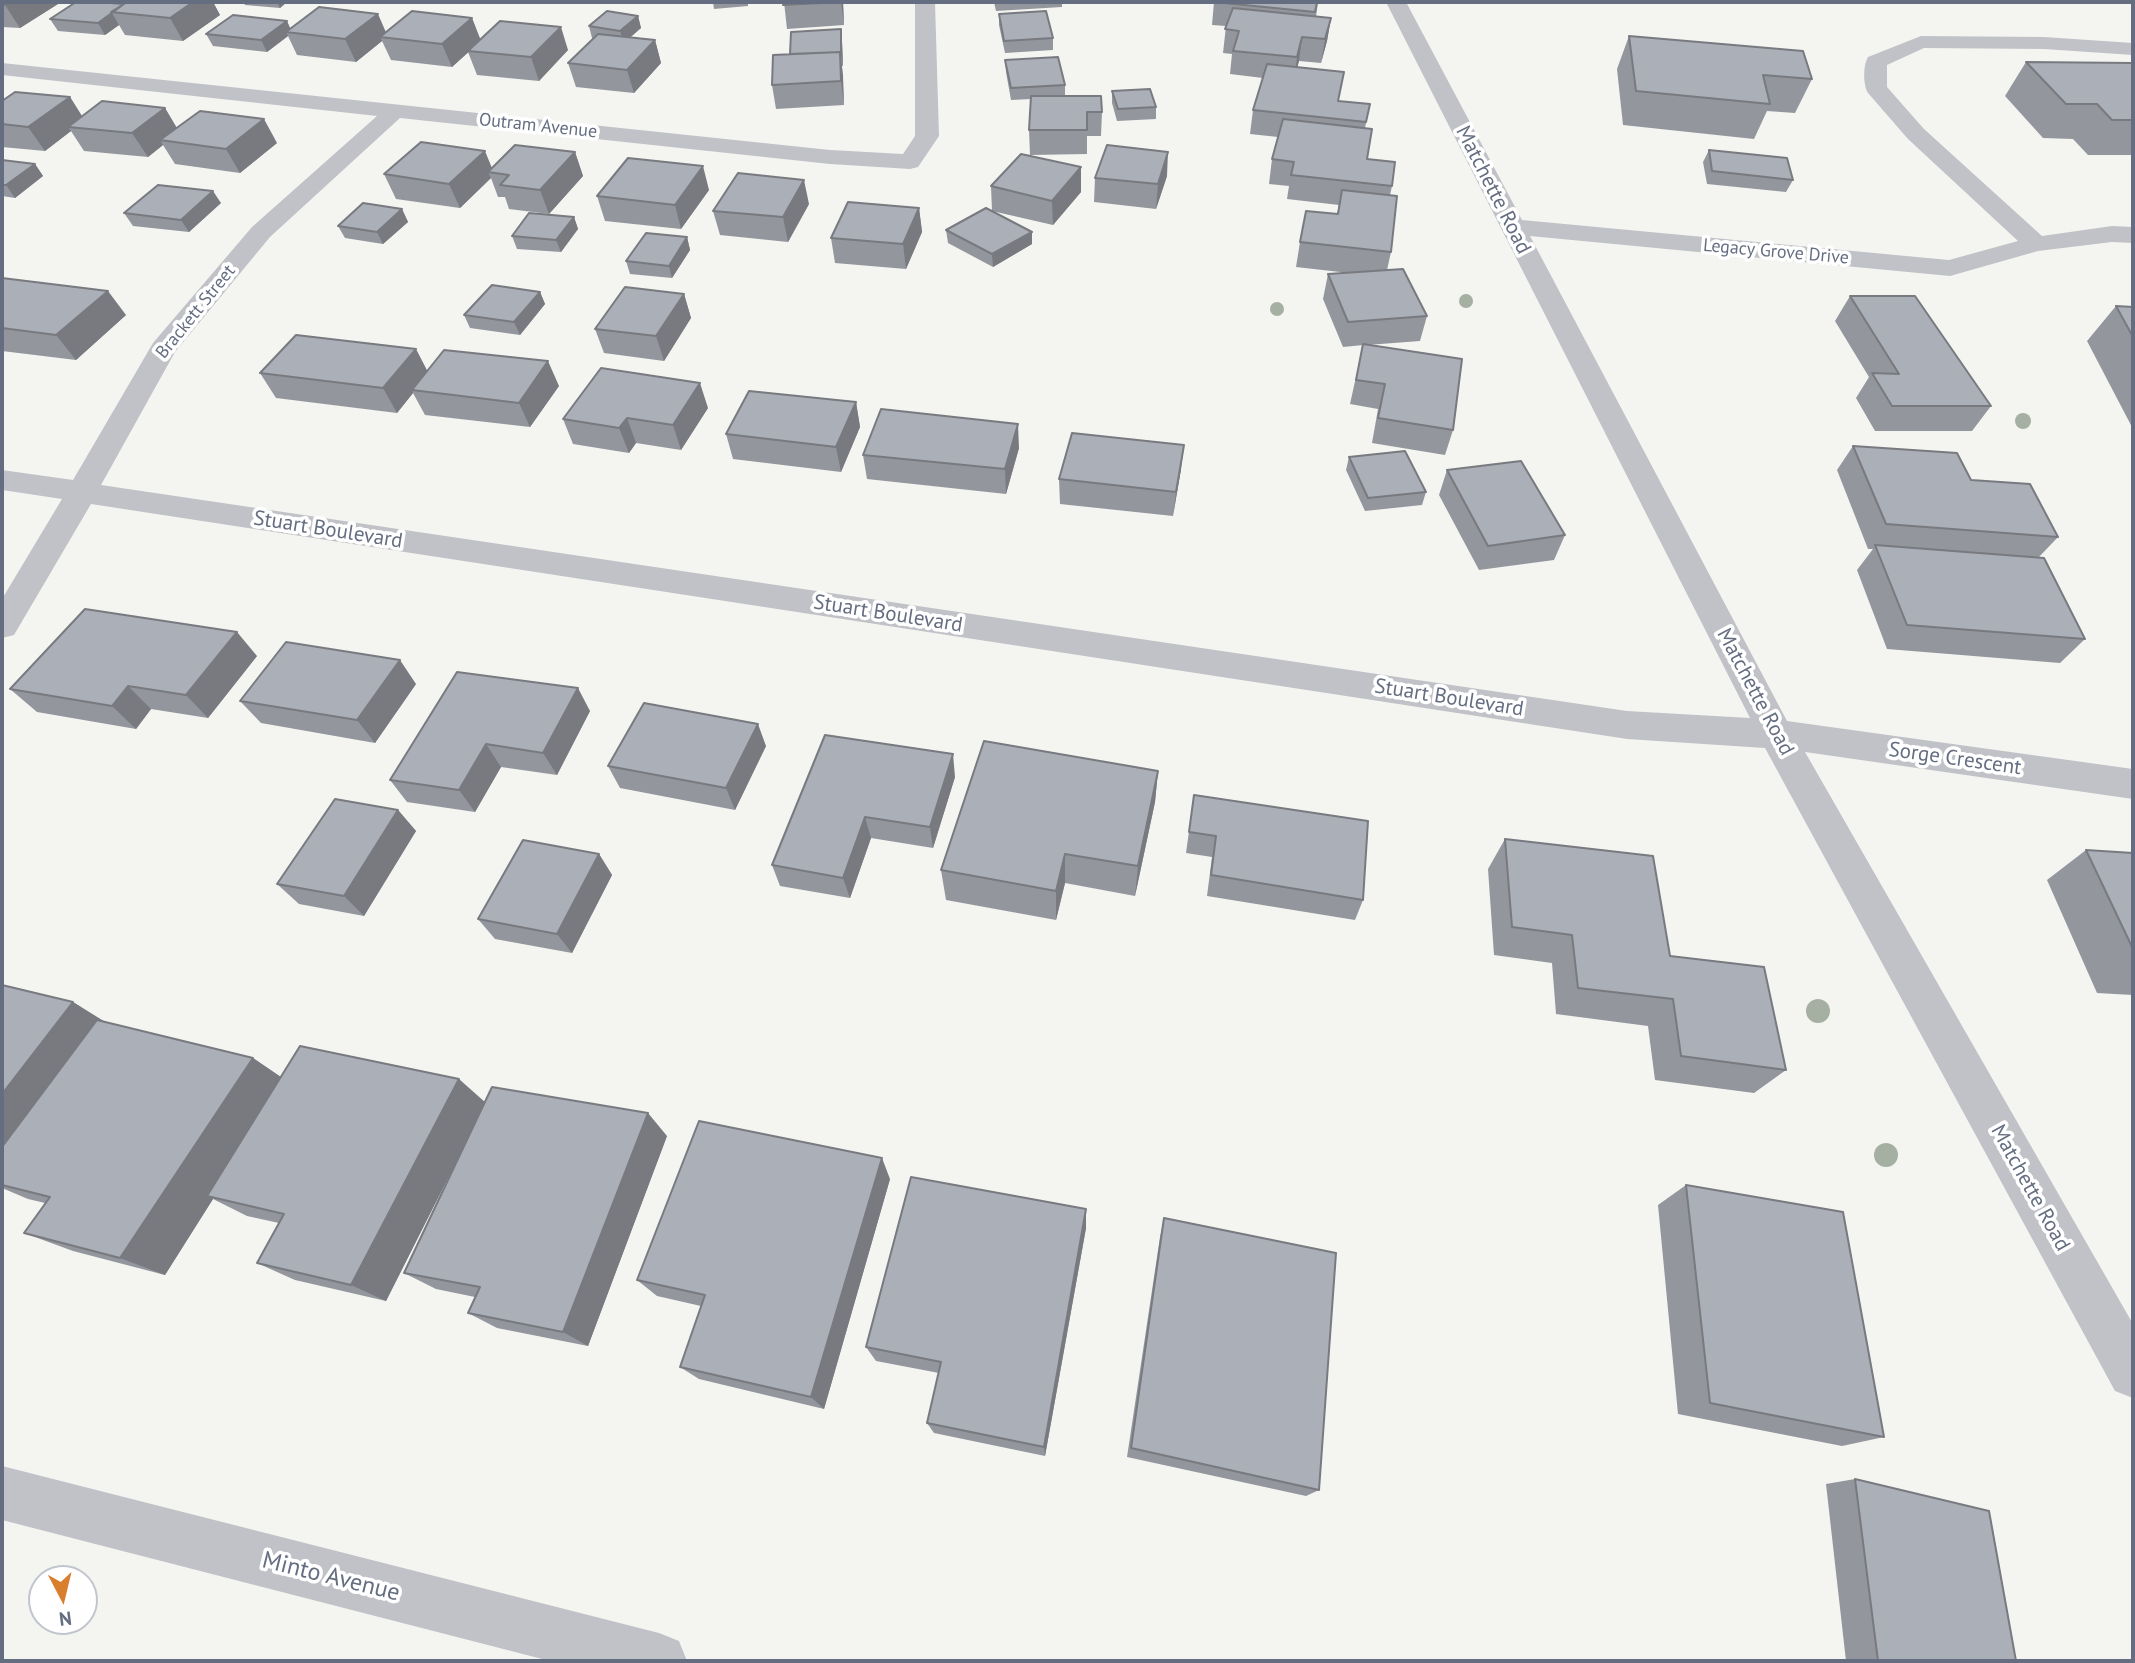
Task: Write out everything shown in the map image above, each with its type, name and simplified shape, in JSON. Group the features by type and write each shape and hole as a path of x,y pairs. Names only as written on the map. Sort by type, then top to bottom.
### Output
{"street":[{"name":"Outram Avenue","path":"2,68 830,157 910,162 927,136 925,2"},
{"name":"Matchette Road","path":"1396,2 1776,734 2133,1373"},
{"path":"2036,244 1908,125 1876,88 1876,62 1922,42 2044,43 2133,49"},
{"name":"Brackett Street","path":"2,626 163,349 261,232 396,110"},
{"name":"Legacy Grove Drive","path":"1513,227 1950,268 2036,244 2112,234 2133,235"},
{"name":"Stuart Boulevard","path":"2,480 1627,725 1776,734"},
{"name":"Sorge Crescent","path":"1776,734 2133,784"},
{"name":"Minto Avenue","path":"2,1493 659,1661"}],"building":[{"path":"76,2 124,4 98,23 50,19"},
{"path":"127,2 193,2 170,18 111,12"},
{"path":"784,2 841,2 783,5"},
{"path":"1214,2 1317,2 1315,12"},
{"path":"319,7 378,14 345,39 286,32"},
{"path":"1233,8 1331,18 1325,39 1302,37 1297,57 1233,51 1239,31 1225,29"},
{"path":"412,11 472,18 442,44 380,37"},
{"path":"607,11 638,16 620,31 589,26"},
{"path":"1046,11 1053,38 1004,41 999,14"},
{"path":"233,15 287,21 261,40 206,34"},
{"path":"500,21 561,27 531,57 468,51"},
{"path":"841,29 841,54 790,54 791,32"},
{"path":"598,34 655,40 627,70 568,63"},
{"path":"1629,36 1803,51 1812,79 1763,75 1770,104 1636,91"},
{"path":"840,52 841,81 772,85 773,55"},
{"path":"1058,57 1065,85 1011,88 1005,60"},
{"path":"2026,62 2133,63 2133,120 2112,120 2097,104 2066,104"},
{"path":"1267,64 1344,72 1338,101 1370,104 1366,122 1253,110"},
{"path":"1150,89 1156,107 1118,109 1112,91"},
{"path":"15,92 70,97 28,127 2,124 2,101"},
{"path":"1031,96 1101,96 1102,112 1087,112 1087,130 1029,130"},
{"path":"102,101 165,108 132,133 68,127"},
{"path":"200,111 264,119 226,149 160,140"},
{"path":"1283,119 1372,129 1367,159 1395,162 1392,186 1291,175 1294,162 1272,159"},
{"path":"421,142 485,151 449,184 384,174"},
{"path":"515,145 575,152 540,190 500,185 509,175 488,172"},
{"path":"1107,145 1168,152 1158,184 1095,178"},
{"path":"1709,150 1787,158 1793,180 1712,171"},
{"path":"1021,154 1081,167 1052,201 991,186"},
{"path":"628,158 703,166 675,205 597,196"},
{"path":"2,160 35,164 6,185 2,185"},
{"path":"738,173 804,180 783,217 713,211"},
{"path":"158,185 213,191 181,220 124,213"},
{"path":"1342,190 1397,196 1391,252 1300,242 1306,211 1338,214"},
{"path":"848,202 919,208 903,244 831,238"},
{"path":"363,203 402,209 377,232 338,226"},
{"path":"986,208 1032,232 992,254 946,230"},
{"path":"529,213 574,217 556,240 512,236"},
{"path":"646,233 687,237 669,266 626,261"},
{"path":"1403,269 1427,316 1348,322 1328,274"},
{"path":"2,278 108,291 56,335 2,328"},
{"path":"492,285 540,292 514,322 464,315"},
{"path":"625,287 684,294 656,336 595,329"},
{"path":"1850,296 1915,296 1991,406 1892,406 1872,373 1899,374"},
{"path":"2116,306 2133,307 2133,337"},
{"path":"296,335 416,349 383,388 260,373"},
{"path":"1363,344 1462,359 1453,430 1378,418 1385,384 1356,380"},
{"path":"444,350 548,361 519,403 412,390"},
{"path":"601,368 700,383 673,425 627,418 619,428 563,419"},
{"path":"749,391 856,402 836,447 726,434"},
{"path":"881,409 1018,424 1005,469 863,455"},
{"path":"1072,433 1184,445 1176,492 1059,479"},
{"path":"1853,446 1957,453 1971,480 2030,484 2058,537 1886,524"},
{"path":"1405,451 1426,492 1368,498 1349,457"},
{"path":"1521,461 1565,535 1488,546 1447,470"},
{"path":"1875,545 2044,558 2085,639 1907,625"},
{"path":"85,609 237,632 186,695 128,686 112,706 10,689"},
{"path":"286,642 400,660 357,720 240,701"},
{"path":"457,672 578,688 543,753 486,744 459,790 390,780"},
{"path":"644,703 758,724 726,788 608,766"},
{"path":"825,735 953,754 930,827 865,817 843,878 772,865"},
{"path":"984,741 1158,771 1138,866 1065,854 1056,891 941,870"},
{"path":"1194,795 1368,821 1363,900 1211,875 1216,836 1189,832"},
{"path":"335,799 398,810 344,896 277,884"},
{"path":"1505,839 1653,856 1670,956 1764,967 1786,1070 1681,1056 1673,999 1578,988 1572,935 1512,927"},
{"path":"523,840 599,854 557,934 478,919"},
{"path":"2086,850 2133,853 2133,949"},
{"path":"2,985 73,1002 2,1094"},
{"path":"97,1020 253,1058 120,1258 24,1233 50,1197 2,1185 2,1147"},
{"path":"300,1046 459,1079 351,1285 257,1263 284,1214 207,1196"},
{"path":"492,1087 648,1113 563,1332 468,1313 480,1287 404,1273"},
{"path":"699,1121 882,1158 811,1397 680,1367 705,1295 637,1280"},
{"path":"911,1177 1086,1209 1044,1447 927,1423 941,1362 866,1347"},
{"path":"1686,1185 1843,1212 1884,1437 1710,1403"},
{"path":"1164,1218 1336,1253 1319,1490 1131,1448"},
{"path":"1855,1479 1989,1511 2016,1661 1878,1661"}]}
